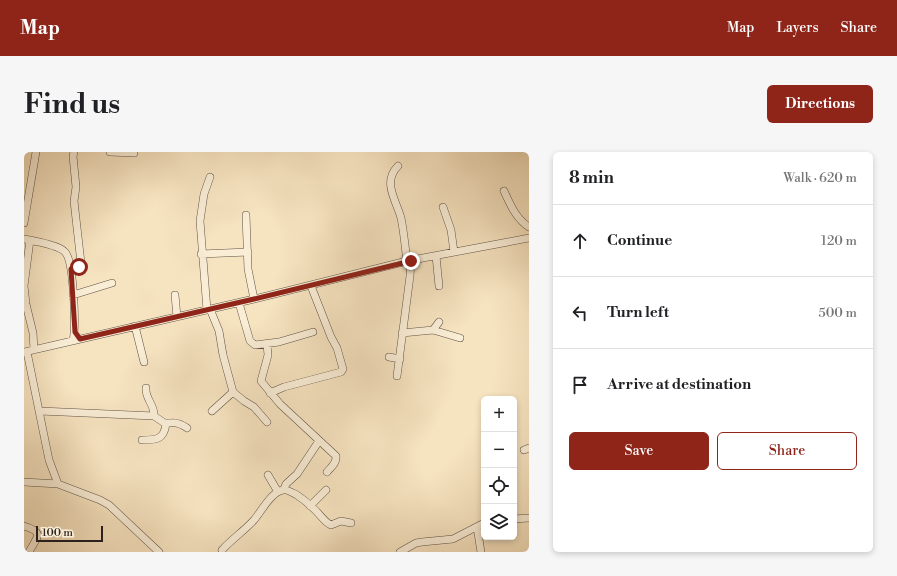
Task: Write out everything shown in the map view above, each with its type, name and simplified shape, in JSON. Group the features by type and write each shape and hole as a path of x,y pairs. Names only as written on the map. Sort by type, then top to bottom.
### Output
{"street":[{"path":"24,223 36,152"},
{"path":"71,269 79,267 81,263 74,201 76,187 73,156 74,152"},
{"path":"110,152 134,153"},
{"path":"397,376 410,276 409,261 400,216 393,200 391,190 391,177 394,170 398,166"},
{"path":"210,177 204,194 200,221 201,254 209,309 219,331 223,355 233,392 254,407 267,422"},
{"path":"504,191 516,215 529,227"},
{"path":"443,207 451,230 454,252"},
{"path":"246,215 250,285 254,299"},
{"path":"28,351 311,286 409,261 529,238"},
{"path":"58,484 49,460 28,351 33,333 26,304 24,286 27,240 59,248 66,252 70,260 75,332 77,340"},
{"path":"201,254 248,252"},
{"path":"436,256 439,286"},
{"path":"73,295 112,283"},
{"path":"270,392 290,385 341,372 343,369 337,348 331,337 311,286"},
{"path":"175,294 177,317"},
{"path":"239,303 250,341 255,345 279,342 313,332"},
{"path":"433,330 439,322"},
{"path":"135,326 144,362"},
{"path":"402,333 433,330 460,338"},
{"path":"267,344 268,355 260,381 280,404 336,456 335,463 327,472"},
{"path":"389,357 400,359"},
{"path":"146,388 147,396 154,409 154,416"},
{"path":"212,412 233,392"},
{"path":"40,411 154,416 166,424 178,423 187,428"},
{"path":"142,440 159,438 163,435 166,424"},
{"path":"222,551 230,540 253,521 269,500 296,474 319,441"},
{"path":"268,475 281,490 297,495 331,525 341,521 351,523"},
{"path":"24,482 58,484 100,500 108,505 159,552"},
{"path":"310,506 326,490"},
{"path":"517,518 529,518"},
{"path":"400,552 416,543 453,539 481,525"},
{"path":"24,526 35,529 37,532 37,537 29,552"},
{"path":"476,527 481,552"}],"route":[{"path":"79,267 71,269 75,332 80,339 411,261"}]}
